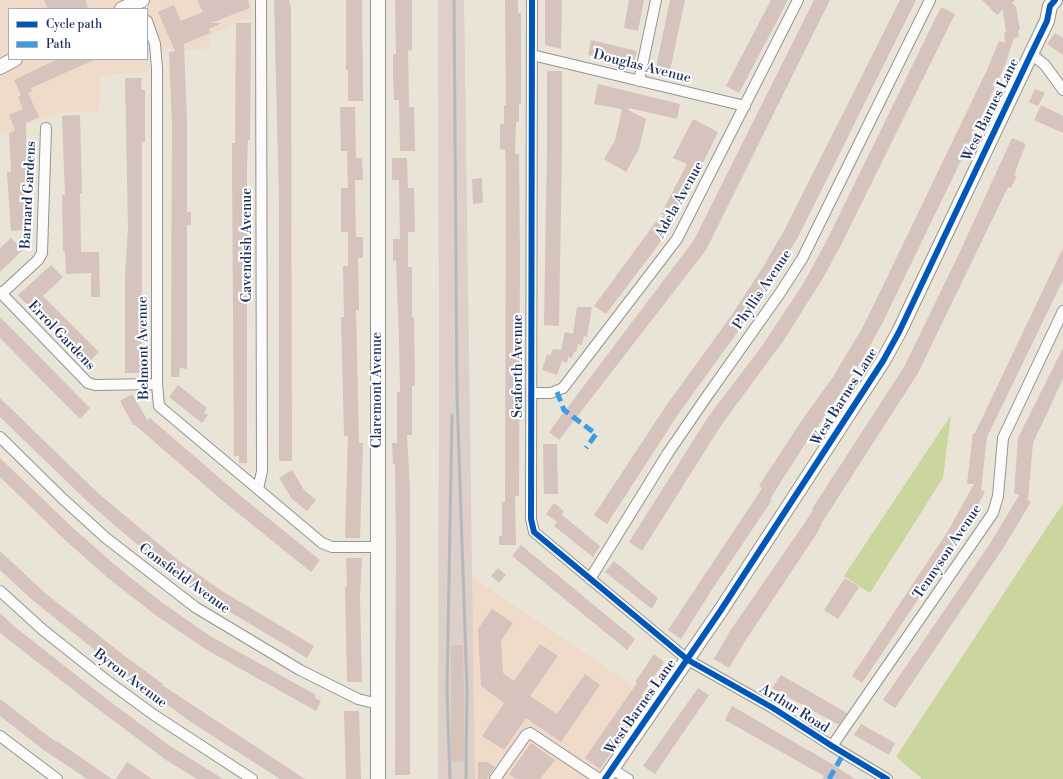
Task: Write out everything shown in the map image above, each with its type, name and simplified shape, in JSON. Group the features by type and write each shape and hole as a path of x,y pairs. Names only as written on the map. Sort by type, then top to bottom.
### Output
{"street":[{"name":"Cavendish Avenue","path":"258,489 262,471 261,0"},
{"name":"Claremont Avenue","path":"378,0 378,779"},
{"name":"Seaforth Avenue","path":"532,0 532,526 538,537 688,660"},
{"path":"639,81 656,0"},
{"name":"Adela Avenue","path":"532,393 551,393 563,388 677,239 798,0"},
{"name":"Phyllis Avenue","path":"590,579 672,447 704,399 780,293 802,259 930,0"},
{"name":"West Barnes Lane","path":"608,774 688,660 883,361 899,332 1031,54 1046,21 1050,2"},
{"path":"125,8 142,3"},
{"name":"Belmont Avenue","path":"148,24 155,44 158,68 157,384 159,406 327,546 378,548"},
{"path":"1031,54 1045,65 1063,90"},
{"name":"Douglas Avenue","path":"532,55 745,106"},
{"path":"0,67 13,60"},
{"name":"Barnard Gardens","path":"1,293 38,260 42,253 46,128"},
{"name":"Errol Gardens","path":"1,293 88,383 94,385 157,384"},
{"name":"Tennyson Avenue","path":"832,746 993,512 998,496 1003,438 1063,310"},
{"name":"Consfield Avenue","path":"0,437 63,499 106,538 195,607 300,670 358,699 378,704"},
{"name":"Byron Avenue","path":"0,591 43,630 106,680 154,715 252,779"},
{"name":"Arthur Road","path":"688,660 773,708 887,779"},
{"path":"495,779 526,735 530,733 599,779"},
{"path":"0,736 56,779"},
{"path":"608,774 628,779"}],"shaded area":[{"path":"0,0 251,0 251,19 239,20 209,37 209,49 167,50 148,54 149,72 100,76 99,111 56,113 0,136"},
{"path":"438,0 464,0 475,779 438,779"},
{"path":"471,576 651,698 593,779 475,779"}],"green space":[{"path":"951,415 943,478 870,593 844,576"},
{"path":"1063,503 1063,779 922,779 896,757"}],"building":[{"path":"44,0 85,0 88,7 85,8 48,8"},
{"path":"197,0 248,0 250,8 211,23 222,23 209,29 210,33 184,44 187,122 187,212 191,212 191,225 187,225 187,369 180,368 179,377 171,377 172,125 169,52 175,51 158,12 174,5 181,21 203,12"},
{"path":"274,0 289,0 291,8 292,461 279,461 279,200"},
{"path":"346,0 362,0 363,101 348,101 348,70 346,70"},
{"path":"395,0 412,0 412,50 408,51 409,107 414,107 415,151 400,151 399,100 394,100 393,76 393,54 396,54"},
{"path":"505,0 518,0 518,13 521,13 521,104 519,104 519,122 516,122 515,154 519,154 520,253 519,496 515,496 516,545 499,545 499,536 502,536 502,502 505,502 506,165 505,150 500,149 500,124 504,124 504,105 506,105"},
{"path":"545,0 562,0 561,49 545,45"},
{"path":"629,0 644,0 638,31 624,28"},
{"path":"670,0 685,0 669,75 655,72"},
{"path":"771,0 788,0 739,93 726,86"},
{"path":"814,0 830,0 706,250 559,440 549,432 694,240"},
{"path":"900,0 916,0 798,237 752,312 679,413 607,524 594,515 666,406 731,316 763,267 785,229"},
{"path":"982,0 1015,0 1012,3 1016,7 1020,30 1018,30 1019,37 1014,38 1005,65 967,148 882,324 862,360 817,428 816,427 770,499 772,500 709,594 681,639 668,630 762,488 759,486 764,478 802,420 833,377 864,325 987,70 999,41 1005,43 1004,33 1006,32 1003,10 997,15"},
{"path":"941,7 955,14 841,245 823,278 784,340 722,424 642,551 629,542 708,417 762,346 803,284 827,240"},
{"path":"236,23 251,23 250,140 248,140 247,164 247,463 239,463 239,456 234,456 232,143 235,143"},
{"path":"1055,33 1063,38 1063,55 1047,44"},
{"path":"591,40 637,51 633,65 588,55"},
{"path":"56,60 94,60 31,88 32,91 28,93 39,117 26,123 27,169 25,170 28,230 11,231 7,172 11,172 9,133 15,130 9,115 23,109 18,97 21,95 14,80"},
{"path":"547,71 562,71 559,326 544,325"},
{"path":"125,78 142,78 141,90 145,90 145,142 142,142 142,373 125,373 125,276 128,229"},
{"path":"598,84 680,104 677,119 629,108 628,110 646,119 639,149 626,172 604,159 615,140 622,109 594,104"},
{"path":"1035,89 1045,93 1038,106 1029,102"},
{"path":"1041,105 1063,116 1063,133 1034,120"},
{"path":"340,107 355,107 356,158 362,158 363,180 355,180 356,237 363,237 363,258 358,258 359,310 356,310 359,443 363,443 360,538 345,538 348,436 344,436 341,317 344,317 343,266 348,266 348,232 341,232 341,188 348,188 347,151 341,151"},
{"path":"80,115 82,193 80,193 81,252 99,252 100,297 91,297 91,273 66,274 65,251 63,251 62,195 65,195 62,116"},
{"path":"693,119 718,132 671,228 606,314 594,306 655,223 665,215 661,214 687,164 673,158"},
{"path":"1012,138 1026,144 1014,175 1017,176 1011,188 1008,187 918,373 821,524 817,533 745,641 729,668 714,659 730,631 804,524 813,510 812,509 904,367 958,256"},
{"path":"392,158 407,158 408,188 414,188 415,232 408,232 408,267 412,267 412,317 414,317 415,386 412,386 412,435 407,435 410,488 410,775 395,775 396,544 395,464 393,464 392,443 397,443 397,392 400,392 396,260 393,261 393,239 400,239 399,180 392,180"},
{"path":"482,178 483,203 473,204 472,179"},
{"path":"11,238 23,250 0,272 0,248"},
{"path":"1063,248 1063,280 987,437 981,490 985,492 960,537 862,683 852,676 948,531 974,484 967,484 973,433 975,433"},
{"path":"51,265 63,277 43,296 99,352 89,362 32,306 30,308 18,295"},
{"path":"577,307 592,307 587,337 584,336 582,345 578,344 576,352 574,352 572,358 568,357 567,363 562,361 557,375 542,370 547,354 550,356 553,349 561,350 565,332 573,334"},
{"path":"0,317 90,408 80,419 0,338"},
{"path":"1063,348 1063,379 1033,443 1028,500 1031,502 1002,550 895,708 883,700 989,545 1020,494 1014,494 1018,438"},
{"path":"178,385 207,408 204,413 208,415 202,423 169,397"},
{"path":"132,394 148,421 150,418 237,493 320,560 311,572 224,502 135,425 133,425 120,401"},
{"path":"0,398 98,493 178,560 222,591 314,646 307,658 220,606 182,580 133,541 90,504 0,417"},
{"path":"543,444 557,444 558,494 544,494"},
{"path":"0,458 73,528 116,566 160,601 210,636 316,695 315,698 321,701 316,711 207,650 154,614 108,578 65,540 0,477"},
{"path":"292,470 304,490 316,500 307,511 292,499 279,478"},
{"path":"554,503 564,511 562,515 600,546 593,557 554,526 557,522 546,514"},
{"path":"521,545 635,639 627,650 512,556"},
{"path":"0,551 45,593 126,657 163,684 162,685 305,779 280,779 191,722 116,667 31,599 0,570"},
{"path":"346,558 362,558 360,596 362,682 347,682 345,587 347,587"},
{"path":"614,561 658,598 652,609 605,572"},
{"path":"498,568 506,575 499,583 491,576"},
{"path":"845,578 859,587 838,619 824,610"},
{"path":"492,609 513,623 501,641 503,673 514,681 540,644 558,656 530,696 557,714 585,674 600,685 561,742 526,718 504,750 482,736 504,703 481,686 478,629"},
{"path":"0,613 15,627 108,700 170,746 223,779 197,779 166,760 0,633"},
{"path":"451,645 463,645 465,761 451,762"},
{"path":"654,654 664,662 641,696 647,700 600,769 585,758 637,683 635,682"},
{"path":"781,675 847,713 839,725 772,688"},
{"path":"698,688 709,695 655,774 643,766"},
{"path":"0,699 56,742 57,741 112,779 87,779 45,751 0,716"},
{"path":"732,706 855,779 822,779 824,776 725,720"},
{"path":"344,711 359,711 361,779 346,779"},
{"path":"861,724 895,743 889,755 854,735"},
{"path":"531,743 555,760 540,779 516,779 509,774"},
{"path":"127,762 152,779 116,779"},
{"path":"478,762 488,762 495,767 487,779 478,779"}],"railway":[{"path":"454,0 457,396 467,689 466,779"},
{"path":"450,779 447,690 452,415"}],"marked path":[{"path":"557,392 564,410 596,434 586,448"},
{"path":"829,779 844,753"}],"cycle path":[{"path":"532,0 531,519 534,532 688,660 773,708 887,779"},
{"path":"605,779 721,610 883,361 899,332 1047,21 1050,6 1055,0"}]}
